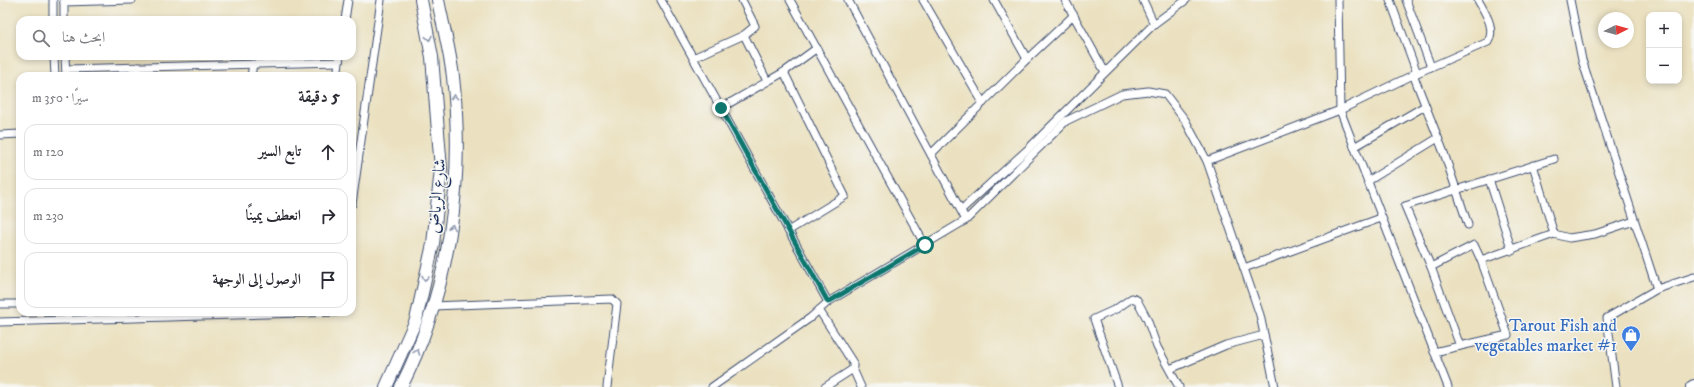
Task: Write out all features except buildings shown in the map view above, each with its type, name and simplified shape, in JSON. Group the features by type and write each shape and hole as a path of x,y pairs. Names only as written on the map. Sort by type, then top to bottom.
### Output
{"main road":[{"name":"شارع الرياض","path":"386,387 416,320 433,244 441,169 432,57 421,0"},
{"name":"شارع الرياض","path":"401,387 411,366 439,291 452,224 457,170 453,78 438,0"}],"street":[{"path":"53,0 53,16"},
{"path":"64,16 64,1 132,0"},
{"path":"346,16 348,0"},
{"path":"356,176 381,0"},
{"path":"661,0 828,302"},
{"path":"693,58 744,35 755,26 742,0"},
{"path":"790,0 925,245"},
{"path":"848,0 966,220"},
{"path":"923,0 983,103"},
{"path":"994,0 1027,59"},
{"path":"1065,0 1105,72"},
{"path":"1143,0 1154,24"},
{"path":"961,210 1028,149 1154,24 1186,0"},
{"path":"1338,0 1340,110 1448,387"},
{"path":"1390,0 1468,225"},
{"path":"1406,0 1431,67"},
{"path":"1207,161 1340,110 1415,74 1488,42 1492,35 1491,25 1478,0"},
{"path":"1570,0 1582,60 1657,289"},
{"path":"931,154 1027,59 1074,15"},
{"path":"744,35 767,81"},
{"path":"721,108 784,72 817,48"},
{"path":"54,60 55,72"},
{"path":"65,60 66,72 138,67 253,64 323,60"},
{"path":"338,72 340,60"},
{"path":"252,72 253,64"},
{"path":"138,67 138,72"},
{"path":"784,72 845,196 788,230"},
{"path":"712,387 828,302 966,220 1066,121 1122,94 1148,90 1164,94 1185,120 1207,161 1260,315 1275,387"},
{"path":"1354,147 1426,106"},
{"path":"0,135 16,134"},
{"path":"1368,181 1438,138"},
{"path":"1460,346 1405,206 1554,159"},
{"path":"1533,165 1554,234"},
{"path":"1489,179 1512,251"},
{"path":"1244,268 1381,218"},
{"path":"1481,260 1512,251 1554,234 1569,238 1595,234 1634,221"},
{"path":"1430,267 1474,246 1481,260 1508,335 1434,352"},
{"path":"1616,387 1607,318 1657,289 1694,277"},
{"path":"1118,387 1094,320 1116,309 1132,298 1137,300 1147,319 1158,347 1180,387"},
{"path":"433,306 612,299 617,304 618,312 614,326 607,387"},
{"path":"0,304 16,304"},
{"path":"819,310 853,363 853,369 861,387"},
{"path":"66,316 67,320"},
{"path":"67,320 68,316"},
{"path":"0,322 202,316"},
{"path":"1170,369 1226,345 1264,335"},
{"path":"825,387 853,369"}],"place":[{"name":"Tarout Fish and vegetables market #1","path":"1631,352"}],"route":[{"path":"721,108 828,302 925,245"}]}
